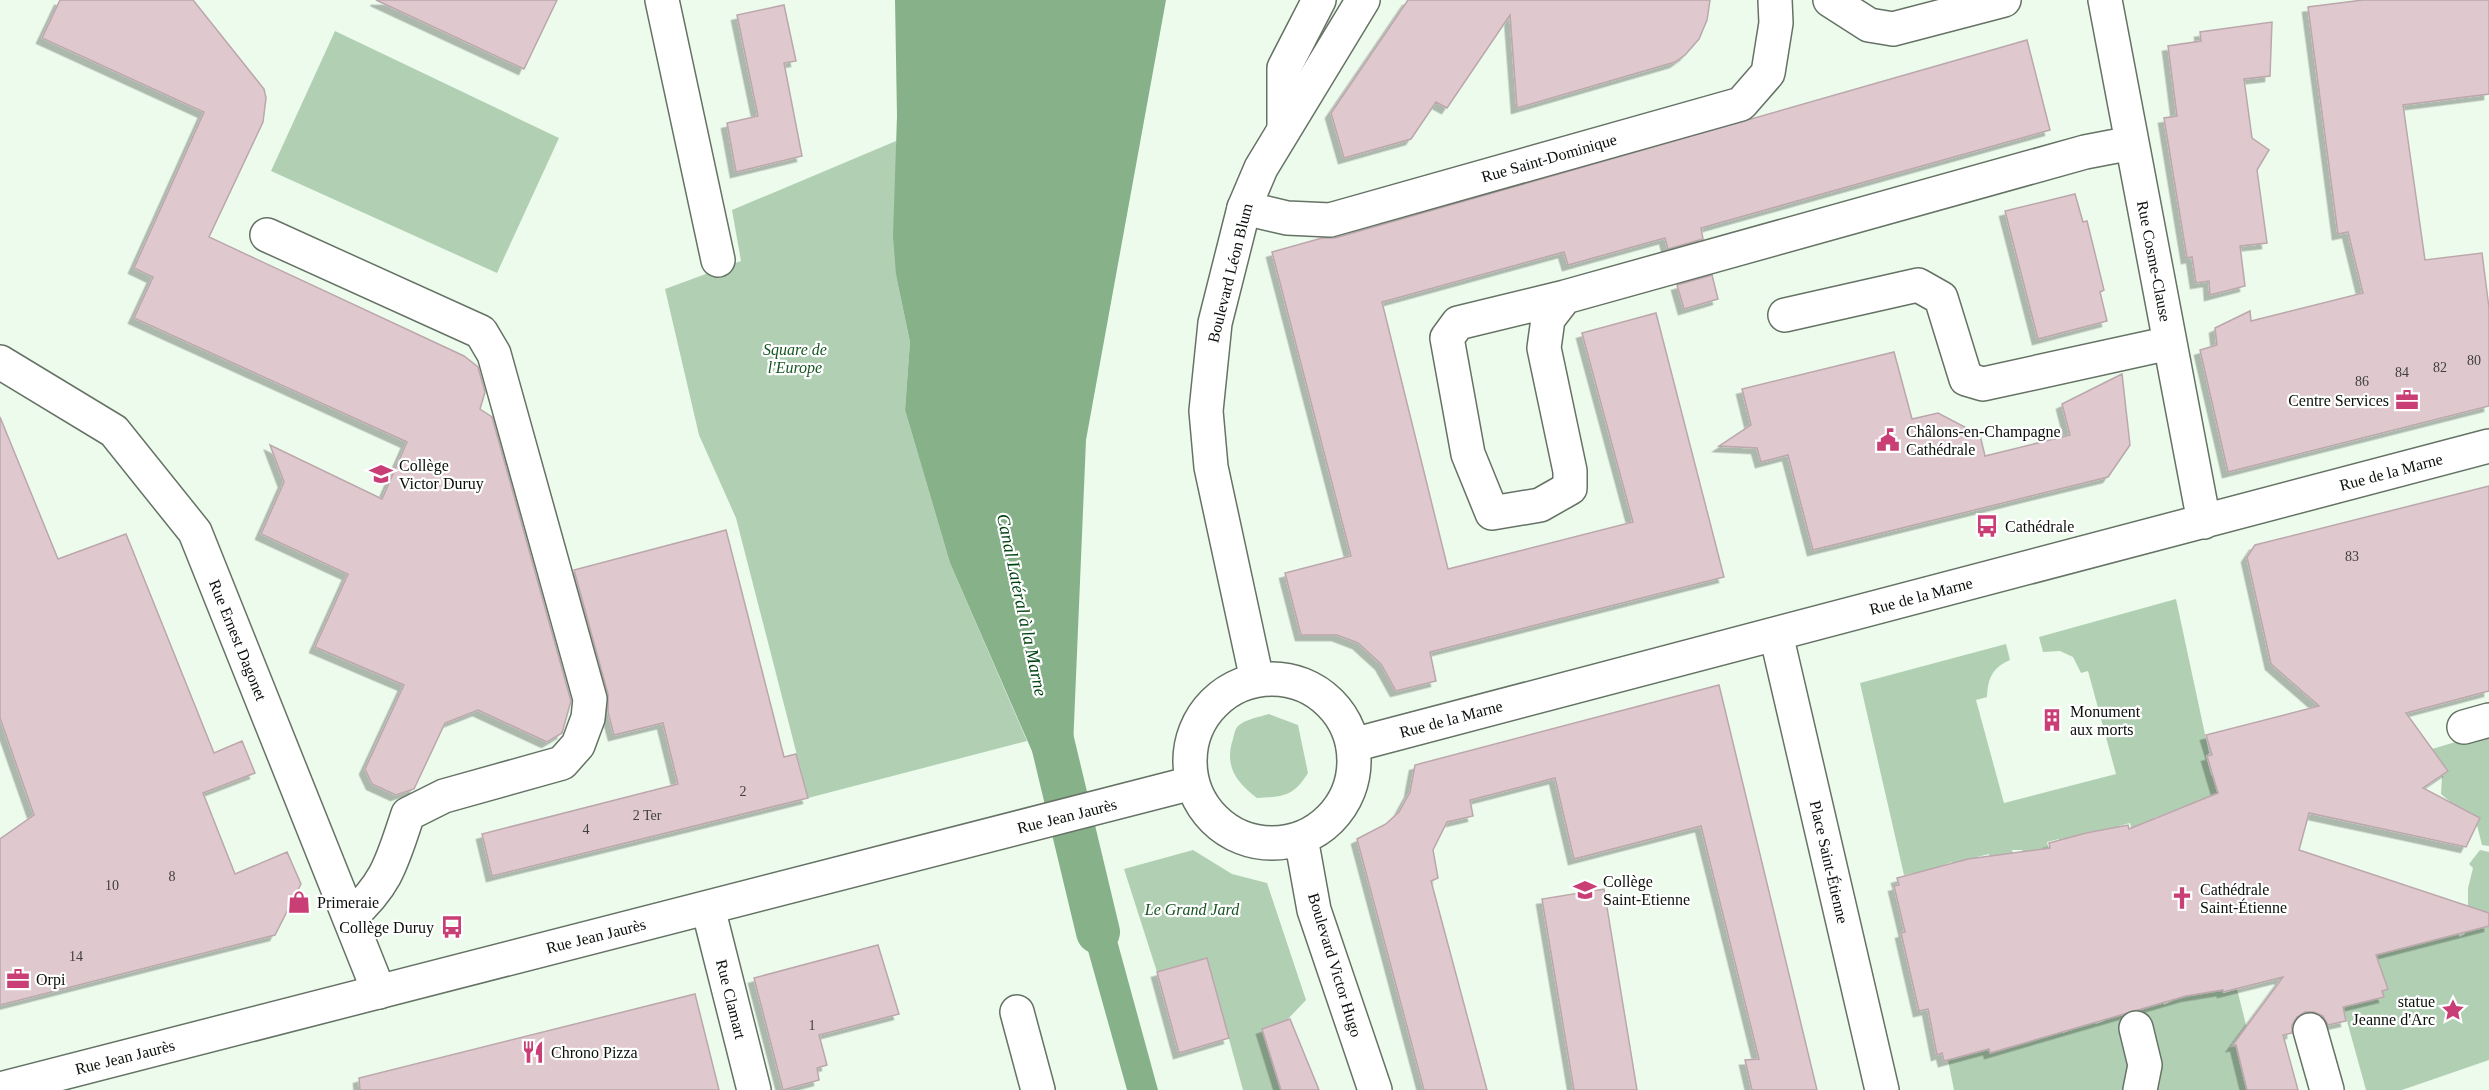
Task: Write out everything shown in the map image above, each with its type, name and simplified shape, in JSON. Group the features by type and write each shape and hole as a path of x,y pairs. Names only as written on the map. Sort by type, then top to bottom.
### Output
{"street":[{"path":"662,0 718,260"},
{"path":"1284,129 1284,68 1319,0"},
{"name":"Boulevard Léon Blum","path":"1257,680 1211,467 1206,411 1215,323 1244,208 1261,168 1363,0"},
{"name":"Rue Saint-Dominique","path":"1244,208 1287,218 1330,220 1741,104 1768,73 1776,23 1775,0"},
{"path":"1830,0 1869,25 1893,29 2004,0"},
{"name":"Rue Cosme-Clause","path":"2105,0 2204,522"},
{"path":"1565,297 1548,319 1544,348 1570,471 1569,488 1540,505 1492,513 1468,454 1447,338 1458,323 1565,297 2085,152 2132,143"},
{"path":"267,235 481,332 494,354 590,699 588,718 579,745 562,763 444,796 408,814 389,870 371,898 350,917"},
{"path":"1785,315 1918,285 1941,298 1965,379 1983,384 2170,343"},
{"name":"Rue Ernest Dagonet","path":"0,362 114,430 195,532 379,992"},
{"name":"Rue de la Marne","path":"1353,745 2489,446"},
{"name":"Place Saint-Étienne","path":"1776,634 1882,1090"},
{"path":"1283,679 1308,686 1329,701 1344,721 1353,745 1354,769 1349,791 1338,811 1321,827 1301,838 1276,843 1252,840 1231,832 1214,820 1200,803 1192,783 1189,755 1195,729 1210,706 1224,694 1232,688 1257,680 1283,679"},
{"name":"Rue Jean Jaurès","path":"0,1089 1192,783"},
{"name":"Boulevard Victor Hugo","path":"1301,838 1314,910 1375,1090"},
{"name":"Rue Clamart","path":"708,908 754,1090"},
{"path":"1017,1012 1038,1090"},
{"path":"2136,1028 2145,1065 2140,1090"},
{"path":"2310,1030 2327,1090"}],"green space":[{"path":"335,31 559,138 497,273 271,171"},
{"name":"Square de l'Europe","path":"896,141 896,275 910,342 905,410 950,563 1027,741 808,798 736,518 699,435 665,289 741,261 732,210"},
{"path":"2176,599 2209,753 2206,756 2211,775 2215,775 2219,793 2154,818 2157,828 2133,835 2130,823 2119,826 2122,837 2098,842 2094,831 2084,833 2087,846 2062,852 2059,839 2047,842 2050,854 2026,861 2022,850 2012,850 2016,863 1992,869 1989,854 1977,857 1980,872 1957,877 1952,862 1941,866 1945,881 1918,887 1914,873 1904,875 1860,683 2006,644 2010,660 1999,666 1992,674 1987,697 1976,700 2004,803 2116,774 2088,671 2081,673 2073,657 2060,651 2043,652 2039,637"},
{"path":"1269,714 1298,725 1308,773 1293,791 1287,794 1257,798 1243,786 1234,773 1230,757 1231,749 1238,726"},
{"path":"2489,732 2489,846 2482,845 2477,825 2480,818 2456,807 2441,794 2442,776 2447,771 2422,752"},
{"name":"Le Grand Jard","path":"1193,850 1232,874 1267,883 1306,1000 1287,1020 1262,1030 1287,1090 1243,1090 1207,959 1157,972 1124,869"},
{"path":"2480,850 2489,852 2489,1060 2402,1090 2366,1090 2342,1003 2375,994 2377,999 2383,997 2382,991 2388,989 2372,956 2455,931 2460,937 2465,934 2462,928 2476,915 2478,909 2468,906 2468,888 2473,868 2469,864"},
{"path":"2221,985 2224,993 2237,989 2248,1033 2240,1036 2235,1042 2247,1090 1954,1090 1948,1060 1957,1041 2026,1043 2035,1040 2058,1015 2063,1033 2071,1030 2067,1013 2091,1007 2096,1024 2104,1021 2100,1004 2125,998 2130,1014 2138,1012 2133,996 2159,988 2164,1005 2172,1001 2168,987 2197,994"}],"water":[{"path":"895,0 1166,0 1086,440 1073,747 1035,758 950,563 905,410 910,342 896,275 893,236 897,116"},
{"path":"1102,869 1107,887 1103,889 1158,1090 1127,1090 1073,897 1070,898 1065,879"}],"building":[{"path":"60,0 193,0 264,89 266,98 263,122 209,237 464,356 478,367 485,392 480,409 492,417 571,701 562,733 547,742 478,710 445,723 414,789 396,795 372,784 365,769 404,685 315,647 348,574 261,534 284,482 270,445 382,499 407,442 134,318 153,277 134,268 204,112 42,38"},
{"path":"376,0 557,0 524,69"},
{"path":"1408,0 1710,0 1707,20 1699,39 1685,55 1675,62 1517,108 1510,15 1447,108 1436,102 1411,139 1344,158 1331,113"},
{"path":"2363,0 2489,0 2489,94 2403,105 2425,260 2482,253 2489,308 2489,406 2228,472 2200,350 2217,345 2215,328 2250,311 2251,321 2363,293 2348,232 2338,234 2308,7"},
{"path":"784,5 796,61 784,63 802,156 736,172 727,123 758,116 737,15"},
{"path":"2272,22 2270,76 2244,79 2252,138 2269,150 2257,170 2267,243 2240,246 2245,286 2210,295 2209,281 2196,283 2192,257 2187,258 2164,118 2177,116 2168,46 2201,41 2200,32"},
{"path":"2027,40 2050,130 1701,228 1703,239 1668,249 1665,238 1568,265 1564,252 1382,302 1448,569 1633,522 1582,333 1656,313 1724,577 1430,652 1436,681 1396,691 1381,664 1358,643 1337,635 1301,635 1285,573 1351,556 1272,252 1322,238 1335,238"},
{"path":"2075,194 2083,222 2087,221 2104,290 2100,292 2107,321 2038,339 2005,211"},
{"path":"1712,275 1718,299 1684,309 1677,285"},
{"path":"1894,352 1912,419 1938,413 1980,435 1985,456 2070,435 2062,404 2122,374 2130,445 2108,477 1813,550 1788,455 1761,462 1757,448 1719,446 1751,425 1742,389"},
{"path":"0,417 58,559 126,534 214,753 242,741 255,773 203,793 235,874 287,852 301,884 275,935 0,1005 0,839 34,815 0,718"},
{"name":"Cathédrale Saint-Étienne","path":"2489,486 2489,691 2406,713 2448,771 2423,788 2480,818 2466,847 2309,813 2299,850 2489,913 2489,926 2376,955 2388,989 2382,991 2384,997 2343,1007 2346,1021 2328,1025 2323,1016 2314,1012 2305,1012 2297,1017 2292,1025 2292,1033 2283,1035 2298,1090 2247,1090 2236,1045 2232,1046 2283,977 2223,992 2223,990 2186,996 1990,1053 1989,1049 1944,1061 1942,1053 1937,1055 1928,1009 1919,1011 1901,933 1905,932 1894,886 1899,885 1897,878 1968,859 2050,848 2049,843 2086,833 2128,825 2129,829 2218,793 2207,756 2212,755 2206,735 2319,706 2271,664 2247,557 2255,545"},
{"path":"726,530 784,757 796,754 808,798 492,876 482,834 678,784 663,723 614,735 608,712 608,694 574,570"},
{"path":"1719,685 1817,1090 1752,1090 1745,1060 1759,1059 1701,826 1574,859 1555,778 1470,800 1473,816 1447,822 1433,850 1438,878 1431,881 1487,1090 1424,1090 1357,839 1386,824 1399,812 1410,792 1415,765"},
{"path":"1604,889 1637,1090 1574,1090 1542,899"},
{"path":"878,945 899,1014 819,1035 827,1065 817,1068 819,1080 783,1090 754,978"},
{"path":"1207,958 1229,1038 1179,1053 1157,972"},
{"path":"695,994 719,1090 360,1090 359,1078"},
{"path":"1290,1019 1319,1090 1281,1090 1262,1029"}],"waterway":[{"name":"Canal Latéral à la Marne","path":"1041,694 1098,932"}],"place":[{"name":"Centre Services","path":"2407,400"},
{"name":"Châlons-en-Champagne Cathédrale","path":"1888,440"},
{"name":"Collège Victor Duruy","path":"381,474"},
{"name":"Cathédrale","path":"1987,526"},
{"name":"Monument aux morts","path":"2052,720"},
{"name":"Collège Saint-Etienne","path":"1585,890"},
{"name":"Cathédrale Saint-Étienne","path":"2182,898"},
{"name":"Primeraie","path":"299,902"},
{"name":"Collège Duruy","path":"452,927"},
{"name":"Orpi","path":"18,979"},
{"name":"statue Jeanne d'Arc","path":"2453,1010"},
{"name":"Chrono Pizza","path":"533,1052"}]}
